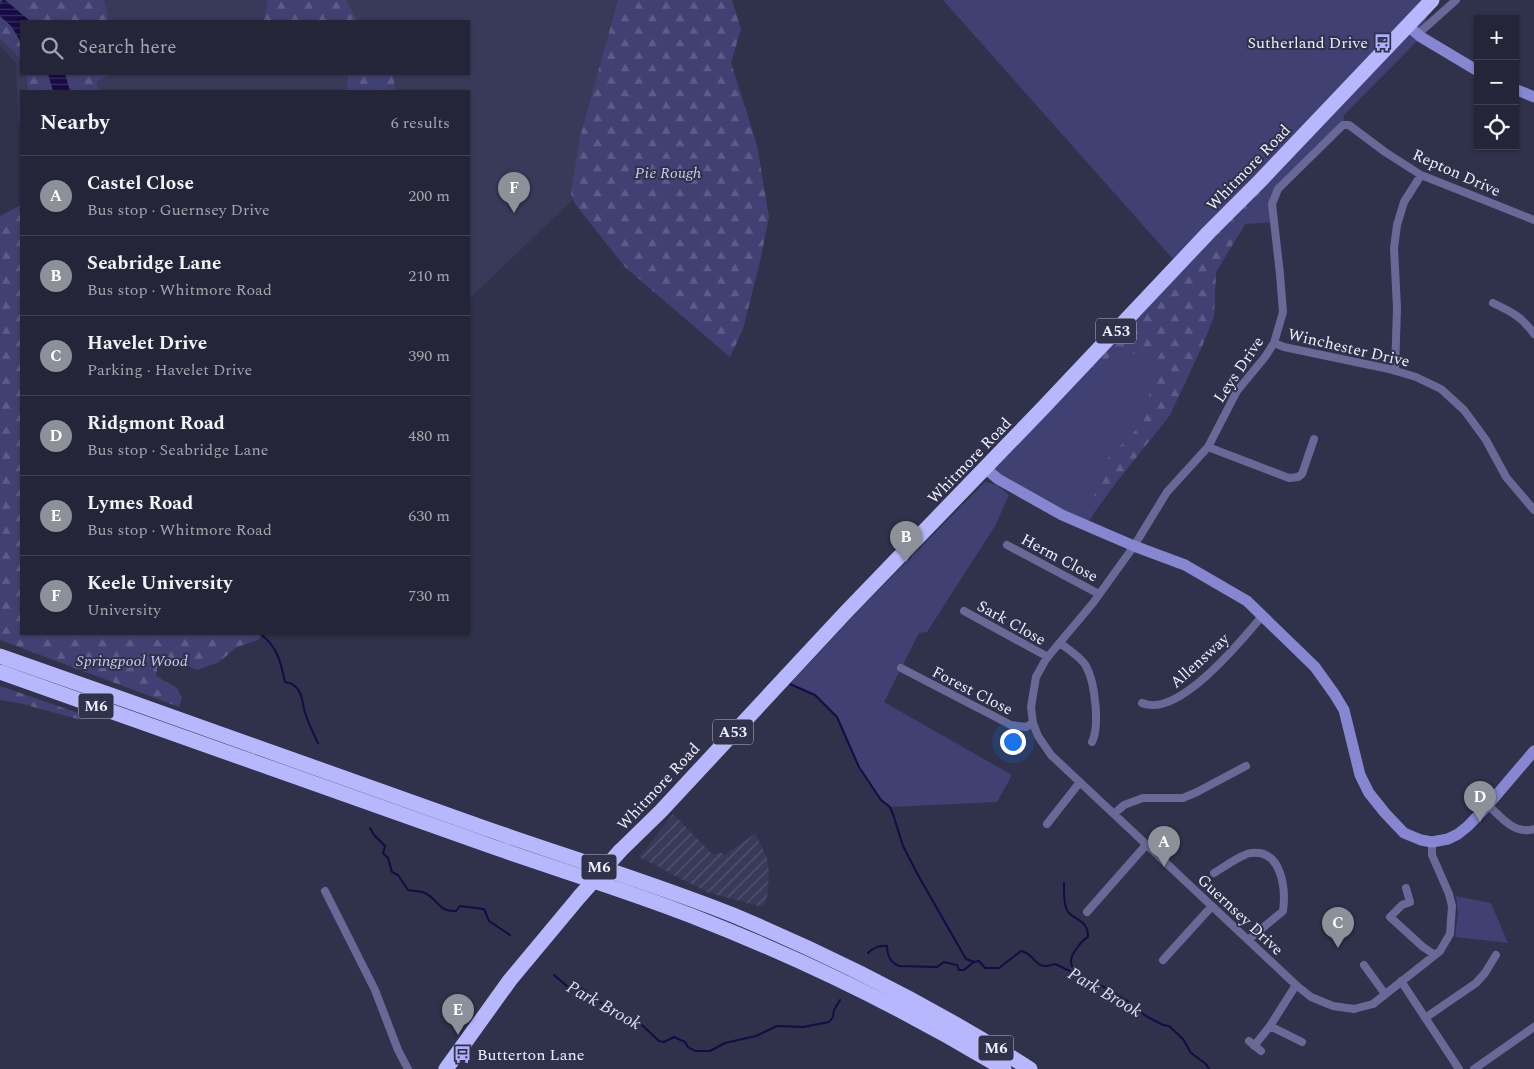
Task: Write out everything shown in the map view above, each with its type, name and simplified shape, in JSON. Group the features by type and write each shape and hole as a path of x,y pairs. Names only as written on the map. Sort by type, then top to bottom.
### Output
{"highway":[{"name":"Whitmore Road","path":"446,1069 510,980 620,851 985,468 1413,30 1432,0"},
{"name":"M6","path":"0,656 731,915 875,980 962,1027 1030,1069"},
{"name":"M6","path":"0,672 718,926 818,970 871,996 957,1041 1004,1069"}],"street":[{"name":"Whitmore Road","path":"1413,30 1456,0"},
{"path":"1413,30 1474,68"},
{"path":"1519,91 1534,97"},
{"name":"Leys Drive","path":"1134,546 1167,492 1208,447 1237,391 1274,343 1282,312 1280,274 1272,204 1274,196 1278,189 1343,125 1349,125"},
{"name":"Repton Drive","path":"1349,125 1385,152 1421,175 1534,220"},
{"path":"1395,371 1398,308 1394,248 1404,202 1421,175"},
{"path":"1493,303 1525,321 1534,334"},
{"name":"Winchester Drive","path":"1274,343 1284,347 1395,371 1416,377 1441,389 1464,410 1486,440 1506,477 1533,505"},
{"path":"1208,447 1289,478 1298,477 1302,474 1314,439"},
{"path":"985,468 998,478 1062,515 1134,546 1185,565 1233,591 1247,601 1314,667 1335,695 1344,710 1360,775 1369,793 1404,833 1432,842 1448,839 1458,834 1488,805 1534,751"},
{"name":"Herm Close","path":"1007,545 1099,594"},
{"name":"Guernsey Drive","path":"1134,546 1099,594 1048,657 1036,676 1031,706 1033,723 1038,736 1051,755 1296,985 1311,997 1332,1006 1354,1009 1373,1004 1440,951 1450,934 1452,906 1449,894 1432,855 1432,842"},
{"name":"Sark Close","path":"964,611 1048,657"},
{"name":"Allensway","path":"1142,703 1147,705 1163,704 1176,699 1225,658 1263,615"},
{"path":"1060,643 1086,667 1094,696 1097,721 1096,733 1092,742"},
{"name":"Forest Close","path":"901,668 1011,725 1026,727 1033,723"},
{"path":"1114,814 1124,805 1143,798 1183,798 1246,766"},
{"path":"1047,824 1080,782"},
{"path":"1488,805 1513,828 1528,831 1534,828"},
{"path":"1087,912 1146,845"},
{"path":"1214,873 1249,853 1260,853 1271,858 1280,871 1284,890 1283,911 1248,940"},
{"path":"1406,888 1410,902 1402,905 1390,917 1423,947 1435,955"},
{"path":"325,891 375,990 398,1050 408,1069"},
{"path":"1163,960 1212,906"},
{"path":"1426,1018 1476,983 1485,973 1496,955"},
{"path":"1364,965 1385,994"},
{"path":"1401,981 1459,1069"},
{"path":"1255,1046 1296,985"},
{"path":"1270,1026 1302,1042"},
{"path":"1474,1069 1534,1026"}],"shaded area":[{"path":"0,0 727,0 731,49 470,298 470,90 20,90 20,125 18,120 16,63 0,46"},
{"path":"5,0 29,20 20,20 20,40 11,26 0,16 0,4"},
{"path":"48,75 65,75 70,90 53,90"},
{"path":"673,814 713,855 720,852 724,855 755,834 767,857 769,873 767,899 762,907 707,892 639,857"}],"green space":[{"path":"5,0 104,0 109,20 29,20"},
{"path":"268,0 346,0 357,20 264,20"},
{"name":"Pie Rough","path":"618,0 732,0 741,29 731,63 757,145 769,217 743,329 730,357 625,267 575,204 571,193 580,137"},
{"path":"943,0 1425,0 1305,126 1173,259"},
{"path":"1432,0 1421,37 1344,115 1343,125 1274,196 1274,222 1245,224 1216,272 1214,316 1170,415 1085,525 985,468"},
{"path":"0,16 18,36 20,60 15,52 0,39"},
{"path":"26,75 48,75 53,90 28,90"},
{"path":"65,75 107,75 96,82 99,90 70,90"},
{"path":"348,75 393,75 395,90 347,90"},
{"path":"1260,185 1264,189 1244,211 1245,224 1216,272 1214,316 1170,415 1085,525 1077,522 1081,511 1094,499 1096,484 1109,457 1143,423 1158,357 1171,340 1171,334 1166,334 1144,352 1133,353 1116,350 1099,367 1088,367"},
{"name":"Springpool Wood","path":"20,206 20,635 262,635 258,640 237,647 219,662 197,670 162,656 158,663 156,676 177,688 182,698 179,707 0,640 0,216"},
{"path":"985,482 997,485 1009,495 995,526 927,632 919,633 884,702 1012,775 997,802 890,807 881,800 859,767 837,717 815,695 790,684 857,612"},
{"name":"Springpool Wood","path":"0,686 84,715 81,720 23,704 0,700"},
{"path":"1456,896 1491,903 1508,943 1455,937 1458,913"}],"waterway":[{"name":"Park Brook","path":"262,635 271,643 280,661 285,682 297,688 318,743"},
{"path":"790,684 815,695 837,717 859,767 881,800 890,807 903,846 919,877 966,959 974,962"},
{"name":"Park Brook","path":"370,828 385,846 383,853 388,858 392,872 398,875 408,890 425,893 450,911 456,911 460,906 484,909 489,921 510,935"},
{"path":"1064,883 1066,909 1084,924 1088,937 1077,948 1071,959 1076,974"},
{"name":"Park Brook","path":"868,953 877,947 887,946 890,958 899,966 937,967 944,962 957,965 959,970 964,970 974,962 979,961 985,968 999,968 1021,951 1030,955 1043,966 1055,964 1106,988 1126,1000 1146,1016 1169,1026 1183,1039 1191,1053 1206,1064 1209,1069"},
{"name":"Park Brook","path":"554,975 568,987 580,988 586,991 590,998 630,1021 641,1024 659,1041 664,1042 674,1037 685,1042 688,1047 695,1051 710,1051 725,1043 756,1036 777,1026 803,1027 829,1022 840,1000"}],"place":[{"name":"Sutherland Drive","path":"1382,42"},
{"name":"Keele University","path":"514,213"},
{"name":"Seabridge Lane","path":"906,562"},
{"name":"Ridgmont Road","path":"1480,822"},
{"name":"Castel Close","path":"1164,867"},
{"name":"Havelet Drive","path":"1338,948"},
{"name":"Lymes Road","path":"458,1035"},
{"name":"Butterton Lane","path":"463,1054"}]}
